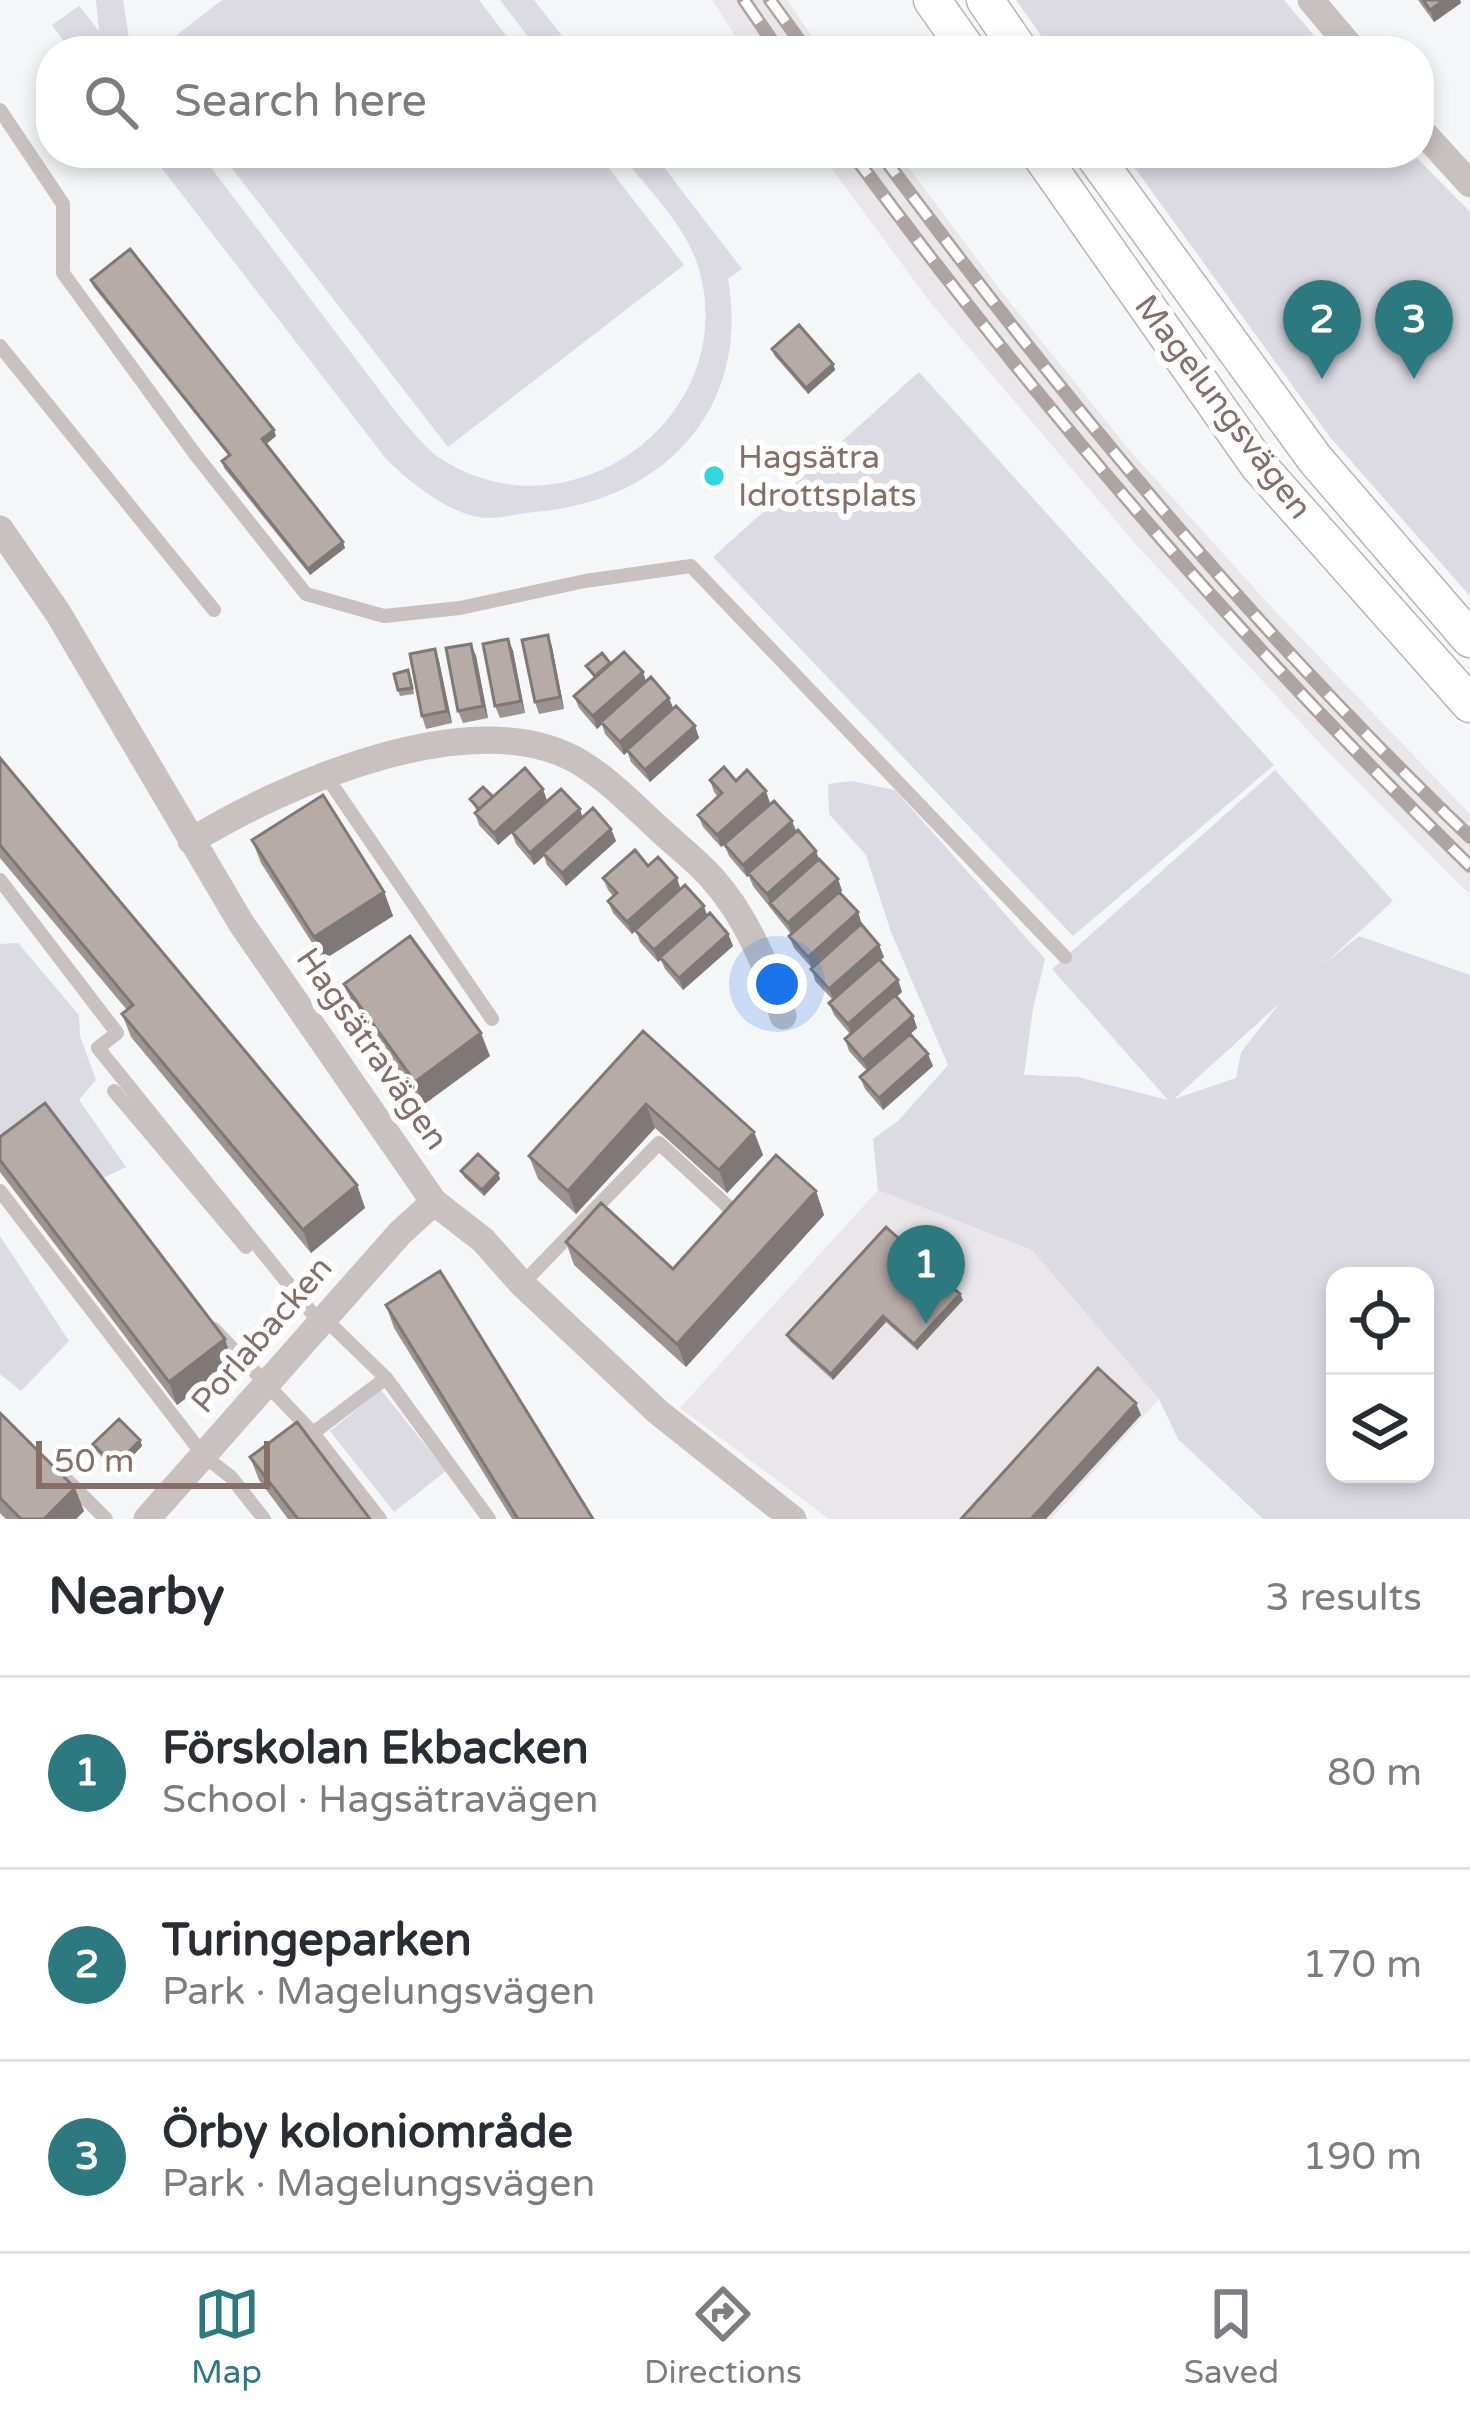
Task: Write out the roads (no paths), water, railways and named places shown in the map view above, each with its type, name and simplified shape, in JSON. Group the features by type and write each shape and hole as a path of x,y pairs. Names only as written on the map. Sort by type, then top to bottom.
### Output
{"main road":[{"path":"932,0 957,36"},
{"path":"985,0 1010,36"},
{"name":"Magelungsvägen","path":"1050,168 1258,465 1470,704"},
{"name":"Magelungsvägen","path":"1103,168 1315,459 1470,639"}],"street":[{"path":"1311,0 1341,36"},
{"path":"1434,144 1470,184"},
{"name":"Hagsätravägen","path":"0,529 58,613 267,962 434,1202 483,1240 522,1284 658,1412 793,1519"},
{"path":"191,841 251,804 324,773 414,749 526,742 579,762 714,880 764,957 783,1016"},
{"name":"Porlabacken","path":"147,1519 400,1233 434,1202"}],"lane":[{"path":"0,110 36,164"},
{"path":"39,168 63,204 62,273 195,454 306,594 384,616 460,608 585,581 691,566 1065,957"},
{"path":"0,346 214,610"},
{"path":"324,773 492,1018"},
{"path":"0,880 117,1033 98,1048 320,1323"},
{"path":"114,1091 320,1323 386,1378 489,1519"},
{"path":"522,1284 659,1143 736,1214 721,1230"},
{"path":"0,1191 204,1456 231,1477 264,1519"},
{"path":"602,1206 616,1220"},
{"path":"204,1316 313,1433 380,1519"},
{"path":"313,1433 386,1378"},
{"path":"56,1468 106,1519"}],"railway":[{"path":"744,0 769,36"},
{"path":"770,0 796,36"},
{"path":"863,168 996,341 1147,522 1305,698 1470,866"},
{"path":"891,168 1160,507 1311,676 1470,837"}],"place":[{"name":"Turingeparken","path":"1322,379"},
{"name":"Örby koloniområde","path":"1414,379"},
{"name":"Hagsätra Idrottsplats","path":"714,476"},
{"name":"Förskolan Ekbacken","path":"926,1324"}]}
